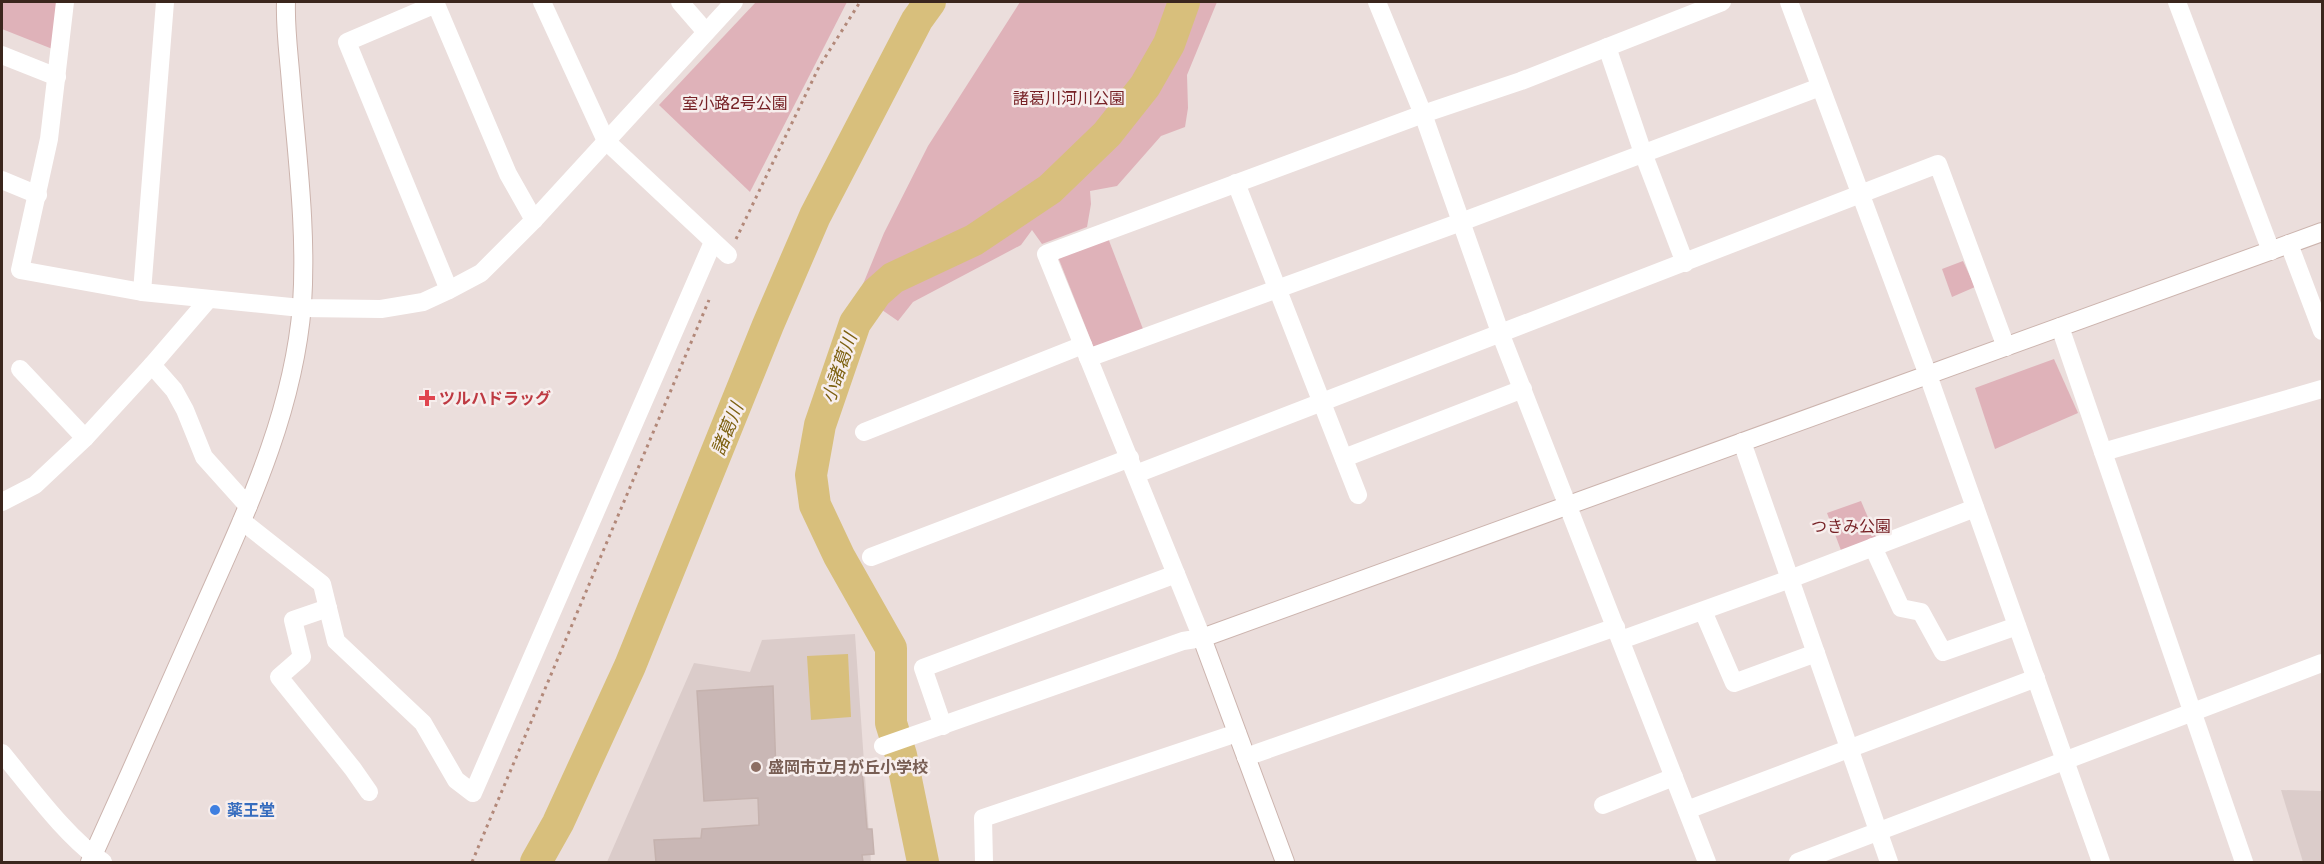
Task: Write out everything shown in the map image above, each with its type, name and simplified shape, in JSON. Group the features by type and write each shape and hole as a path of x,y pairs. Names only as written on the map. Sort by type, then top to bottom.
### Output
{"street":[{"path":"65,2 49,139 20,270 142,292 208,300 301,308 381,309 423,302 481,273 534,220 734,2"},
{"path":"142,292 165,2"},
{"path":"2,753 96,860 245,514 282,417 292,375 301,308 304,261 303,215 286,2"},
{"path":"542,2 606,141 728,255"},
{"path":"680,2 706,32"},
{"path":"1377,2 1423,114 1501,334 1707,862"},
{"path":"1285,862 1202,638 1046,254 1423,114 1521,81 1722,2"},
{"path":"1789,2 1928,375 2101,862"},
{"path":"2177,2 2271,251"},
{"path":"449,291 347,42 435,3 508,174 534,220"},
{"path":"1607,47 1643,153 1685,263"},
{"path":"2,55 57,77"},
{"path":"864,432 1086,351 1278,288 1461,222 1820,87"},
{"path":"871,557 1323,402 1938,164 2006,347"},
{"path":"2,180 38,195"},
{"path":"1236,183 1358,495"},
{"path":"883,746 1184,641 1202,638 2322,232"},
{"path":"152,365 174,390 185,410 204,457 245,514 322,584 336,641 423,723 456,780 473,794 713,242"},
{"path":"2289,244 2322,331"},
{"path":"2,502 34,485 85,438 208,300"},
{"path":"2060,327 2244,862"},
{"path":"20,369 85,438"},
{"path":"1344,458 1523,389"},
{"path":"2103,452 2322,389"},
{"path":"1742,442 1889,862"},
{"path":"1246,757 1618,634 1703,611 1975,508"},
{"path":"1873,547 1901,608 1921,612 1943,652 2017,626"},
{"path":"943,726 923,668 1176,574"},
{"path":"328,608 293,620 302,657 279,677 353,768 369,792"},
{"path":"1703,611 1734,683 1816,653"},
{"path":"1798,862 2322,663"},
{"path":"1687,810 2036,678"},
{"path":"984,862 983,818 1237,733"},
{"path":"1604,805 1674,777"}],"path":[{"path":"728,255 819,67 860,2"},
{"path":"472,862 709,300"}],"shaded area":[{"name":"盛岡市立月が丘小学校","path":"855,634 871,862 607,862 694,663 750,672 762,640"},
{"path":"848,654 851,717 811,720 807,656"},
{"path":"2281,790 2322,791 2322,862 2303,862"}],"green space":[{"path":"2,2 56,2 55,50 2,29"},
{"name":"室小路2号公園","path":"756,2 847,2 750,192 659,105"},
{"name":"諸葛川河川公園","path":"1020,2 1217,2 1187,75 1188,108 1185,127 1161,136 1117,186 1090,191 1091,204 1087,227 1042,244 1032,230 1021,245 913,302 898,321 859,294 884,233 928,146"},
{"path":"1108,238 1143,329 1094,348 1058,257"},
{"path":"1963,261 1975,287 1952,297 1942,269"},
{"path":"2054,359 2078,413 1995,449 1975,388"},
{"name":"つきみ公園","path":"1861,501 1877,539 1842,553 1827,513"}],"building":[{"path":"773,686 776,773 862,770 867,829 872,829 874,854 862,855 863,862 656,862 654,840 701,838 702,829 759,825 758,798 704,801 697,691"}],"waterway":[{"name":"諸葛川","path":"536,862 558,823 630,666 768,325 815,216 917,20 930,2"},
{"name":"小諸葛川","path":"923,862 901,755 891,723 891,648 839,556 815,505 811,475 820,425 855,323 876,293 893,278 974,240 1050,189 1107,134 1145,86 1169,44 1184,2"}],"place":[{"name":"ツルハドラッグ","path":"427,398"},
{"name":"盛岡市立月が丘小学校","path":"756,767"},
{"name":"薬王堂","path":"215,810"}]}
